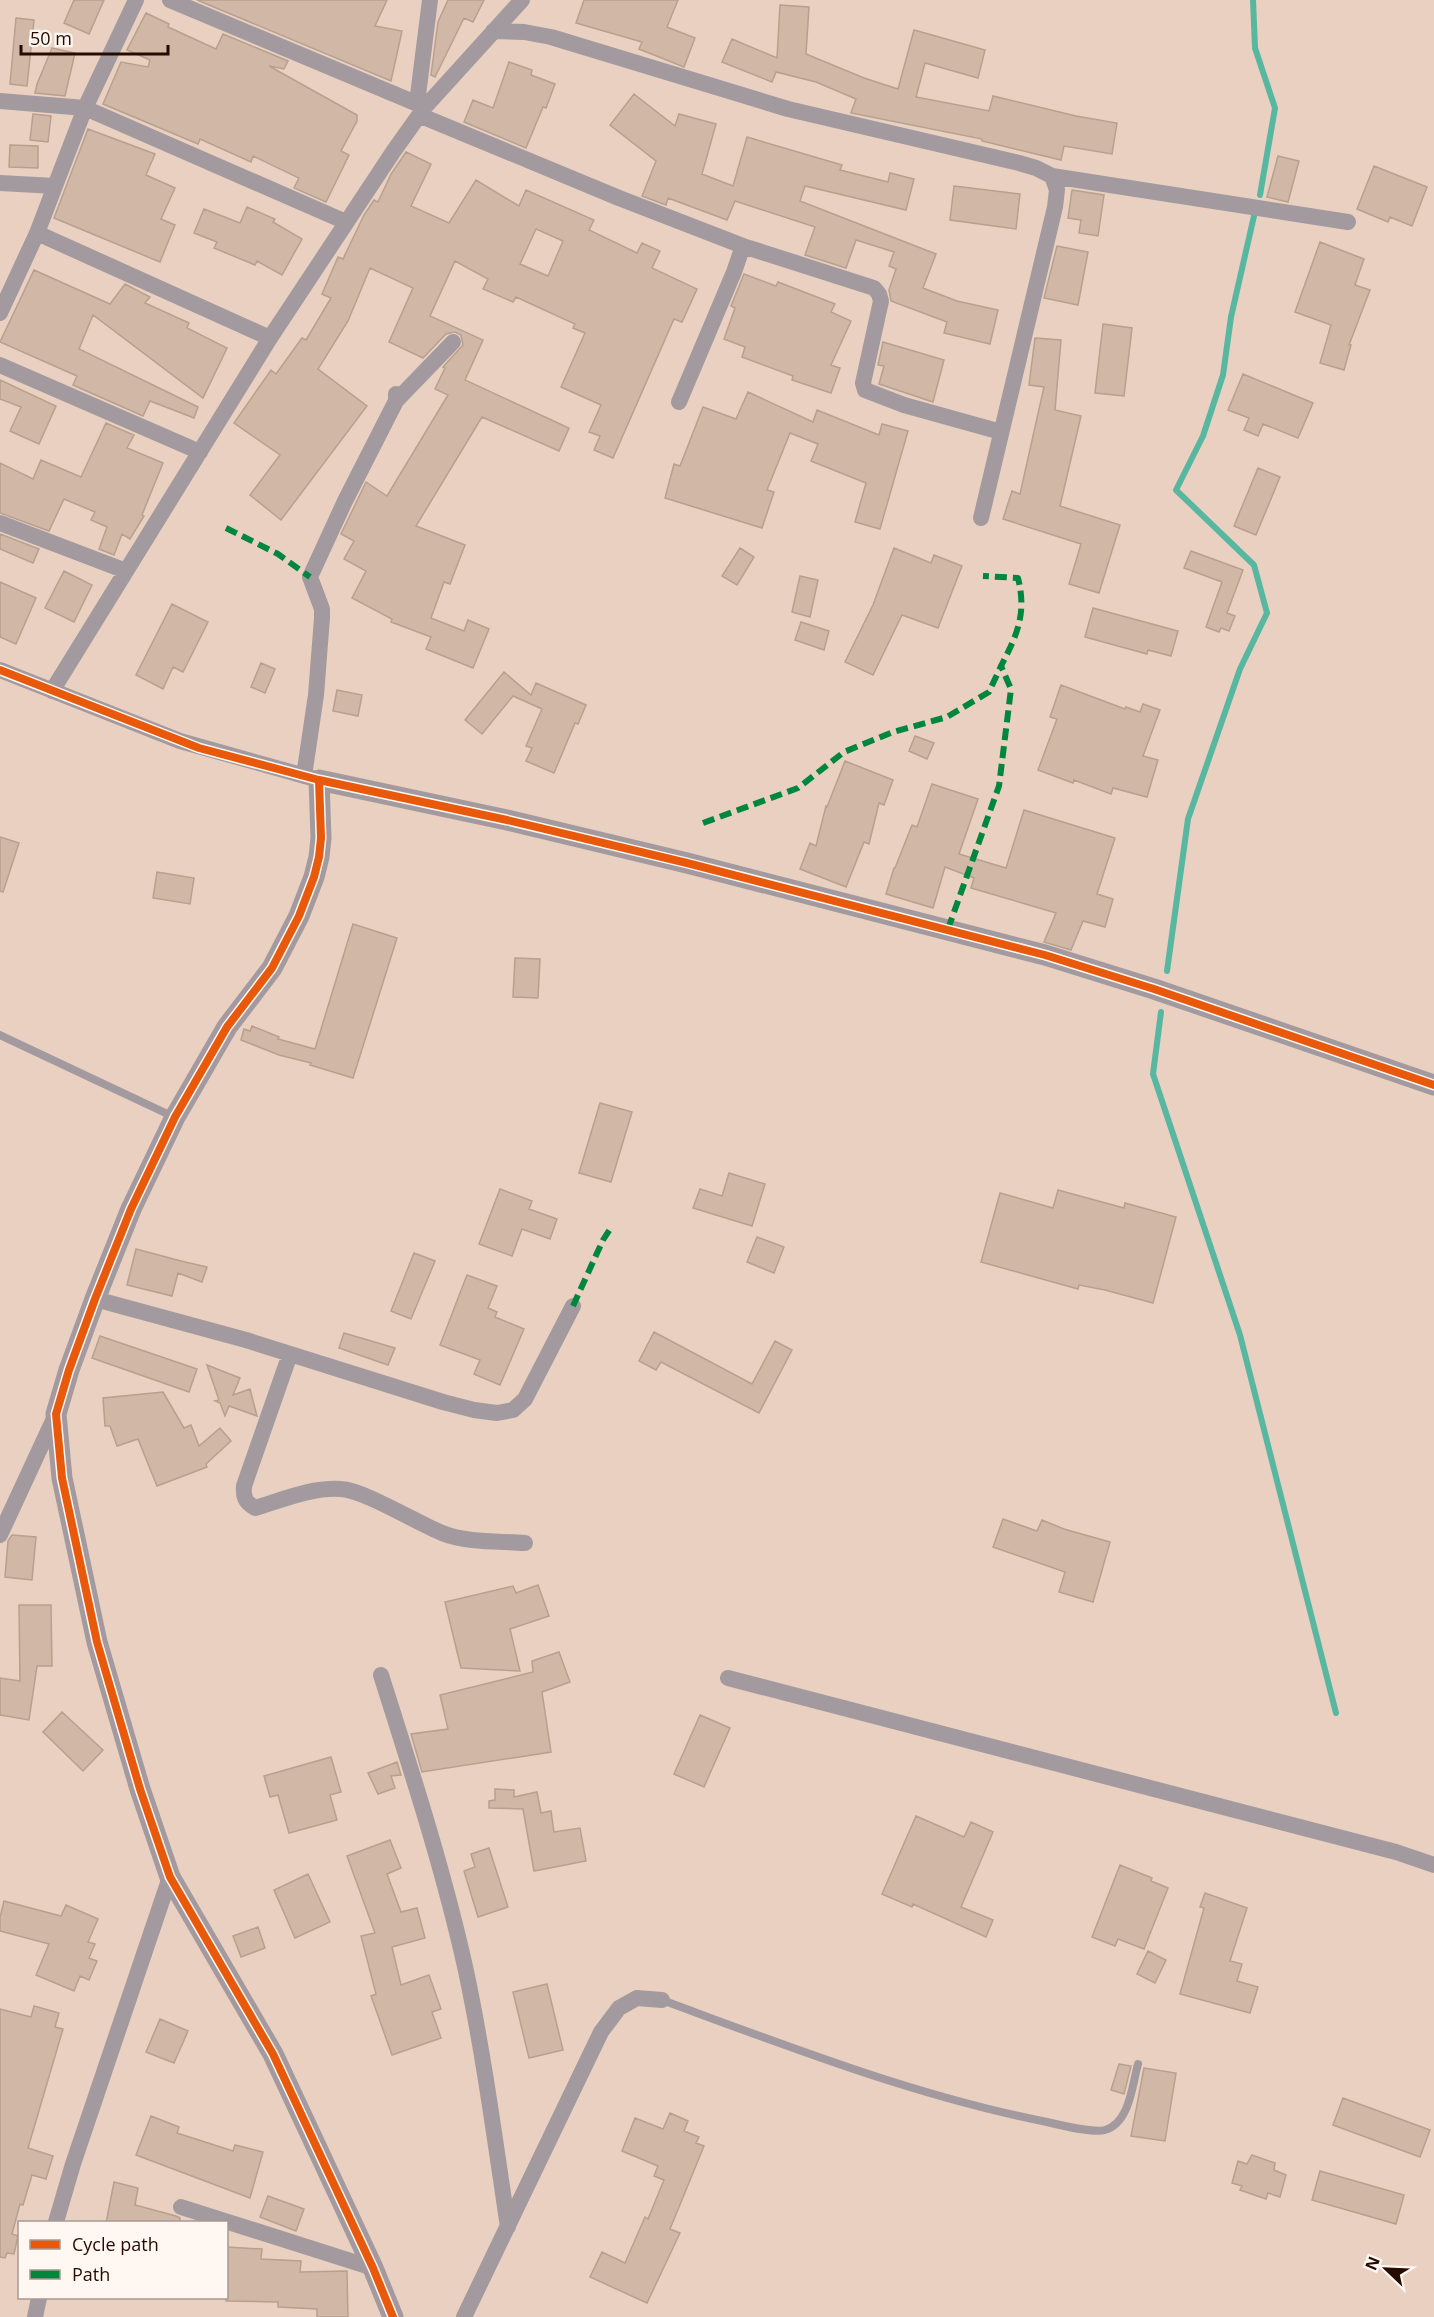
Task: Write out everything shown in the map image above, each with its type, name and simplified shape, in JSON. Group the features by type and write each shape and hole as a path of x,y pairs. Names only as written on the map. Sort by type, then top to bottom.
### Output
{"street":[{"path":"0,313 37,233 86,108 136,0"},
{"path":"170,0 420,108 619,198 744,246 874,288 879,294 880,301 863,383 865,390 904,405 1001,432"},
{"path":"420,108 430,0"},
{"path":"52,690 270,338 420,108 516,6"},
{"path":"516,6 524,32"},
{"path":"493,31 524,32 583,46 788,109 1019,163 1052,176 1348,222"},
{"path":"0,101 86,108 346,222"},
{"path":"981,518 1055,207 1057,190 1052,176"},
{"path":"0,183 55,186"},
{"path":"37,233 270,338"},
{"path":"679,402 744,246"},
{"path":"0,1535 56,1414 69,1370 131,1209 175,1117 227,1027 272,968 298,916 314,877 321,838 311,778 322,609 310,577 396,398 453,342"},
{"path":"0,365 200,452"},
{"path":"0,523 126,571"},
{"path":"0,670 180,741 311,778 415,799 676,861 1045,955 1154,989 1434,1085"},
{"path":"95,1299 290,1354 443,1402 497,1413 513,1410 525,1399 573,1306"},
{"path":"290,1354 244,1486 243,1496 248,1504 255,1508 324,1489 343,1489 368,1498 445,1534 525,1543"},
{"path":"56,1414 62,1478 97,1642 140,1789 170,1877 273,2054 373,2268 393,2317"},
{"path":"381,1675 423,1807 466,1970 485,2071 508,2227"},
{"path":"728,1678 1396,1852 1434,1865"},
{"path":"57,2221 77,2153 170,1877"},
{"path":"464,2317 602,2032 619,2008 637,1998 662,2000"},
{"path":"181,2207 225,2221"},
{"path":"228,2222 373,2268"},
{"path":"35,2317 39,2299"}],"lane":[{"path":"0,1035 175,1117"},
{"path":"662,2000 826,2060 1000,2113 1069,2127 1104,2131 1116,2124 1126,2110 1138,2064"}],"building":[{"path":"74,0 104,0 89,34 64,23"},
{"path":"197,0 387,0 375,26 402,31 391,81"},
{"path":"448,0 484,0 473,22 464,18 435,77 431,75 438,22"},
{"path":"584,0 678,0 667,27 695,38 684,67 639,49 642,42 576,23"},
{"path":"780,5 809,7 806,54 864,78 898,89 914,30 985,50 978,78 925,63 916,97 989,111 993,96 1076,116 1117,123 1112,154 1064,146 1061,160 982,141 982,139 851,113 856,99 816,82 776,72 772,82 722,62 732,39 777,58"},
{"path":"146,13 169,24 168,27 216,49 223,34 288,61 284,69 269,66 357,115 357,121 341,151 349,155 326,202 294,188 299,178 253,156 251,162 200,139 198,144 103,104 121,62 148,67 150,60 127,50"},
{"path":"16,18 34,20 27,86 10,84"},
{"path":"52,48 75,53 65,96 35,93"},
{"path":"509,62 532,70 531,75 555,84 526,148 464,122 473,100 493,108"},
{"path":"634,94 675,126 679,114 716,124 702,174 733,186 747,137 842,165 840,170 888,182 890,173 914,179 906,210 805,186 800,201 936,254 923,288 957,301 998,310 990,344 944,333 947,322 891,301 889,290 896,269 889,266 894,252 856,240 846,268 805,255 815,227 735,201 727,220 668,198 666,205 642,196 656,161 610,125"},
{"path":"33,114 51,116 48,142 30,140"},
{"path":"88,129 155,154 146,175 175,188 161,219 175,225 160,262 54,218"},
{"path":"10,145 38,146 38,168 9,167"},
{"path":"406,152 431,164 411,206 449,223 476,180 519,206 526,190 594,220 589,230 637,253 642,243 660,251 652,268 697,289 682,322 674,319 613,458 594,450 600,436 589,432 601,405 561,387 585,333 573,328 575,324 516,297 513,302 483,289 488,279 455,261 430,316 483,340 465,380 569,428 559,451 482,417 416,526 465,545 450,584 444,582 431,618 464,631 468,620 489,629 473,668 426,649 431,637 391,622 392,619 352,598 366,571 344,559 354,541 341,534 366,482 387,496 448,395 435,389 445,368 443,367 463,345 461,335 455,332 446,334 423,358 389,342 413,288 370,268 348,321 318,369 367,406 281,520 250,495 280,455 234,423 271,370 276,374 302,338 306,340 331,298 322,294 338,257 343,259 364,215 374,200 378,202 391,174","holes":["536,229 563,241 548,276 520,264"]},
{"path":"1278,156 1299,161 1288,202 1267,197"},
{"path":"1374,166 1427,187 1412,226 1390,217 1388,222 1357,209"},
{"path":"954,186 1020,194 1016,229 950,220"},
{"path":"1072,190 1104,195 1098,236 1079,233 1081,220 1068,218"},
{"path":"247,207 275,219 273,222 302,239 282,275 257,261 255,265 214,248 217,242 194,233 204,209 240,223"},
{"path":"1320,242 1364,259 1355,285 1370,290 1349,345 1351,345 1344,370 1320,363 1331,325 1295,312"},
{"path":"1057,246 1088,252 1078,305 1044,298"},
{"path":"34,270 110,304 125,284 150,297 145,303 189,323 187,328 227,348 203,398 93,315 79,349 198,407 194,418 150,401 143,416 73,385 77,376 0,342"},
{"path":"744,274 776,286 778,282 835,304 831,312 851,321 831,365 840,368 831,393 792,380 793,376 742,357 745,347 724,339 735,308 731,306"},
{"path":"1103,324 1132,328 1124,396 1095,393"},
{"path":"1035,338 1061,340 1055,410 1081,416 1060,506 1120,525 1099,593 1069,584 1081,544 1003,519 1012,491 1020,494 1044,387 1029,385"},
{"path":"883,342 944,360 933,402 879,384 884,366 878,365"},
{"path":"1243,374 1313,403 1298,438 1263,424 1258,436 1244,430 1249,418 1228,410"},
{"path":"0,380 56,406 39,444 10,431 21,407 0,399"},
{"path":"748,392 813,422 817,410 879,435 882,424 908,431 880,529 855,522 866,483 811,461 818,444 790,433 767,490 774,492 762,528 665,498 674,464 680,466 703,407 736,419"},
{"path":"106,423 134,435 127,448 163,463 142,515 144,516 130,539 122,534 114,555 99,549 107,527 91,520 95,512 64,499 49,531 0,513 0,463 33,479 41,460 81,477"},
{"path":"1258,468 1280,477 1256,535 1234,526"},
{"path":"0,534 39,549 33,563 0,549"},
{"path":"740,548 754,557 737,585 722,576"},
{"path":"894,548 931,563 934,555 962,566 938,628 902,615 873,675 845,662 873,605"},
{"path":"1191,551 1243,570 1227,613 1235,616 1229,631 1221,628 1219,632 1206,627 1222,582 1184,568"},
{"path":"64,571 92,585 74,622 45,608"},
{"path":"800,576 818,580 810,617 792,612"},
{"path":"0,582 36,598 16,644 0,637"},
{"path":"172,604 208,622 183,672 173,667 163,689 136,675"},
{"path":"1093,608 1178,631 1171,656 1148,650 1147,654 1085,637"},
{"path":"801,622 829,631 824,650 795,640"},
{"path":"261,663 275,669 265,693 251,687"},
{"path":"504,672 531,695 536,683 586,705 578,724 575,723 554,773 526,761 532,748 526,746 542,709 513,696 482,734 465,720"},
{"path":"1061,685 1125,709 1126,707 1140,712 1143,704 1160,710 1143,756 1158,760 1147,797 1113,788 1111,794 1038,770 1057,719 1050,717"},
{"path":"337,690 362,695 358,716 333,711"},
{"path":"915,736 934,743 927,759 909,751"},
{"path":"845,761 893,780 884,805 879,803 869,844 864,842 846,887 800,869 810,843 816,846 826,806"},
{"path":"932,784 978,799 959,854 1006,868 1024,810 1115,838 1097,894 1113,899 1105,927 1083,921 1071,950 1044,942 1056,913 971,888 974,878 945,867 933,908 886,894 912,825 917,827"},
{"path":"0,837 19,843 3,892 0,891"},
{"path":"157,872 194,878 190,904 153,898"},
{"path":"353,924 397,938 353,1078 310,1065 311,1063 279,1055 241,1040 244,1029 250,1031 252,1026 279,1037 278,1039 315,1049"},
{"path":"515,958 540,959 538,998 513,997"},
{"path":"600,1103 632,1112 611,1182 579,1173"},
{"path":"729,1173 765,1184 752,1226 693,1208 700,1189 722,1196"},
{"path":"500,1189 532,1201 529,1209 557,1219 550,1239 522,1229 512,1256 479,1244"},
{"path":"1058,1190 1124,1208 1125,1203 1176,1217 1153,1303 1079,1285 1078,1289 981,1262 1000,1193 1053,1208"},
{"path":"757,1237 784,1247 774,1273 747,1262"},
{"path":"136,1249 207,1267 202,1282 178,1273 172,1296 127,1285"},
{"path":"414,1253 435,1261 411,1319 391,1311"},
{"path":"467,1275 497,1286 488,1308 497,1312 495,1317 524,1329 500,1385 474,1374 480,1360 440,1345"},
{"path":"654,1332 752,1384 775,1341 792,1350 759,1413 661,1362 656,1370 639,1361"},
{"path":"344,1333 395,1348 388,1365 339,1348"},
{"path":"100,1336 197,1369 189,1392 92,1358"},
{"path":"207,1365 240,1378 233,1395 250,1389 257,1416 229,1406 225,1416 220,1403 215,1401 219,1400"},
{"path":"163,1392 184,1428 191,1425 199,1446 220,1428 231,1441 206,1464 207,1467 157,1486 138,1439 117,1446 110,1426 105,1426 103,1398"},
{"path":"1003,1519 1037,1531 1042,1520 1110,1542 1093,1602 1059,1592 1065,1572 993,1547"},
{"path":"12,1535 36,1537 32,1580 5,1577 8,1541"},
{"path":"538,1585 549,1616 510,1629 520,1671 461,1668 445,1602 513,1586 516,1593"},
{"path":"19,1605 51,1605 52,1666 37,1666 29,1720 0,1715 0,1678 20,1681"},
{"path":"559,1652 570,1682 542,1692 551,1752 422,1772 411,1734 448,1729 440,1695 533,1672 532,1661"},
{"path":"62,1712 103,1750 83,1771 43,1732"},
{"path":"700,1715 730,1728 704,1787 674,1774"},
{"path":"331,1757 341,1792 330,1795 337,1820 289,1833 278,1795 270,1797 264,1776"},
{"path":"397,1762 401,1775 391,1776 395,1788 378,1794 368,1773"},
{"path":"495,1789 514,1790 514,1797 537,1792 541,1813 551,1811 554,1832 580,1828 586,1861 534,1871 523,1809 489,1808 489,1801 495,1800"},
{"path":"916,1816 964,1837 971,1822 993,1832 961,1907 993,1920 986,1937 913,1904 912,1907 882,1894"},
{"path":"390,1840 401,1868 387,1874 401,1912 417,1908 425,1938 392,1947 401,1985 429,1975 441,2009 432,2012 441,2038 392,2055 371,1996 376,1994 361,1936 375,1933 347,1856"},
{"path":"489,1848 508,1907 478,1917 464,1871 475,1867 471,1854"},
{"path":"1120,1865 1152,1878 1151,1881 1168,1888 1144,1949 1118,1939 1115,1946 1092,1937"},
{"path":"308,1874 330,1922 295,1938 274,1890"},
{"path":"1205,1893 1247,1908 1230,1961 1242,1964 1237,1981 1258,1987 1250,2013 1180,1994 1204,1908 1200,1907"},
{"path":"4,1901 61,1916 66,1905 98,1919 88,1942 95,1944 89,1958 97,1961 89,1980 80,1976 74,1991 36,1975 49,1944 0,1931 0,1917"},
{"path":"258,1927 265,1948 241,1957 233,1936"},
{"path":"1148,1951 1166,1960 1155,1983 1137,1974"},
{"path":"547,1984 563,2050 529,2058 513,1992"},
{"path":"34,2006 59,2013 55,2027 63,2029 28,2148 53,2156 46,2179 32,2175 23,2205 20,2204 12,2234 18,2236 14,2254 7,2253 5,2258 0,2257 0,2009 31,2017"},
{"path":"160,2019 188,2031 174,2063 146,2052"},
{"path":"1119,2064 1131,2066 1124,2094 1111,2090"},
{"path":"1144,2068 1176,2073 1165,2141 1131,2136"},
{"path":"1343,2098 1430,2130 1420,2157 1333,2125"},
{"path":"670,2113 688,2121 684,2131 699,2137 696,2143 704,2146 670,2229 680,2233 647,2303 590,2277 602,2252 625,2263 645,2217 648,2219 664,2180 654,2176 658,2166 622,2151 635,2118 663,2129"},
{"path":"151,2116 179,2127 177,2133 233,2151 235,2145 263,2152 250,2198 136,2155"},
{"path":"1252,2155 1275,2163 1274,2170 1286,2175 1280,2197 1268,2193 1266,2199 1240,2190 1242,2186 1232,2183 1238,2161 1247,2164"},
{"path":"1320,2171 1404,2195 1396,2224 1312,2200"},
{"path":"114,2182 138,2188 135,2205 180,2218 180,2221 106,2221"},
{"path":"268,2196 304,2209 296,2231 260,2217"},
{"path":"228,2247 262,2249 261,2259 301,2261 300,2272 347,2271 348,2317 317,2317 317,2309 278,2307 278,2302 226,2301 228,2299"}],"waterway":[{"path":"1253,0 1255,48 1275,108 1260,195"},
{"path":"1167,971 1188,819 1240,669 1267,613 1254,565 1176,490 1203,436 1223,375 1231,317 1254,216"},
{"path":"1161,1012 1153,1074 1240,1335 1336,1713"}],"marked path":[{"path":"226,528 278,554 310,577"},
{"path":"948,929 999,786 1011,689 1001,666 1016,634 1021,613 1021,591 1018,578 983,576"},
{"path":"703,823 798,788 844,752 893,732 947,717 989,692 1001,666"},
{"path":"573,1306 603,1240 612,1226"}],"cycle path":[{"path":"0,670 199,748 319,780 507,820 687,863 1045,955 1154,989 1434,1085"},
{"path":"319,780 321,838 319,857 299,916 272,968 227,1027 175,1117 131,1209 69,1370 56,1414 62,1478 97,1642 140,1789 170,1877 273,2054 373,2268 393,2317"}]}
